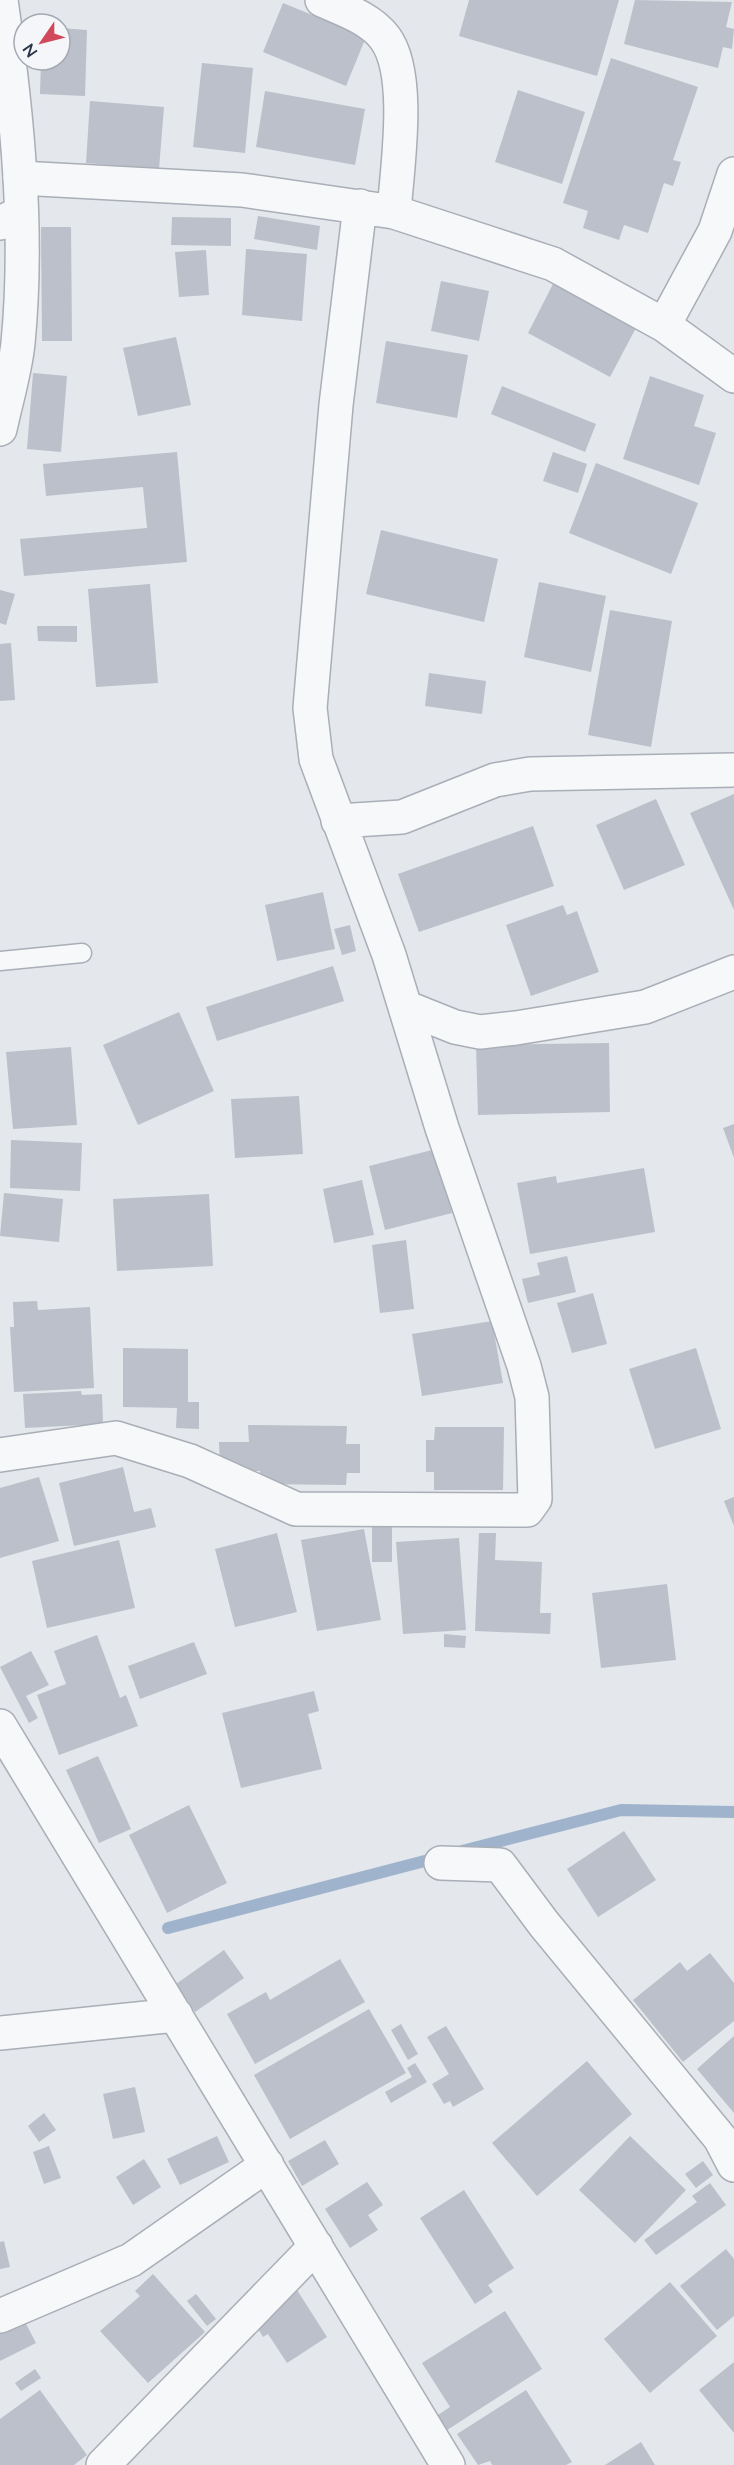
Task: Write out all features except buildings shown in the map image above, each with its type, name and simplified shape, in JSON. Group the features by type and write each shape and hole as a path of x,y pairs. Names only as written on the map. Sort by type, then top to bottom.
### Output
{"street":[{"path":"0,429 18,345 10,218 20,178 1,0"},
{"path":"322,0 364,19 384,37 393,51 402,103 394,212"},
{"path":"664,325 715,231 734,174"},
{"path":"20,178 242,190 394,212 552,264 664,325 734,376"},
{"path":"0,1455 116,1438 190,1461 296,1509 526,1510 535,1499 532,1397 524,1366 442,1128 389,955 316,759 310,708 336,405 360,206"},
{"path":"338,821 402,817 495,780 530,774 734,770"},
{"path":"405,1007 455,1027 480,1032 645,1007 734,972"},
{"path":"0,1726 448,2465"},
{"path":"441,1863 500,1865 544,1924 720,2138 734,2165"},
{"path":"0,2034 176,2015"},
{"path":"0,2316 131,2260 267,2165"},
{"path":"103,2465 316,2246"}],"lane":[{"path":"0,961 82,953"}],"waterway":[{"path":"462,1851 621,1810 734,1812"},
{"path":"168,1928 440,1857"}]}
